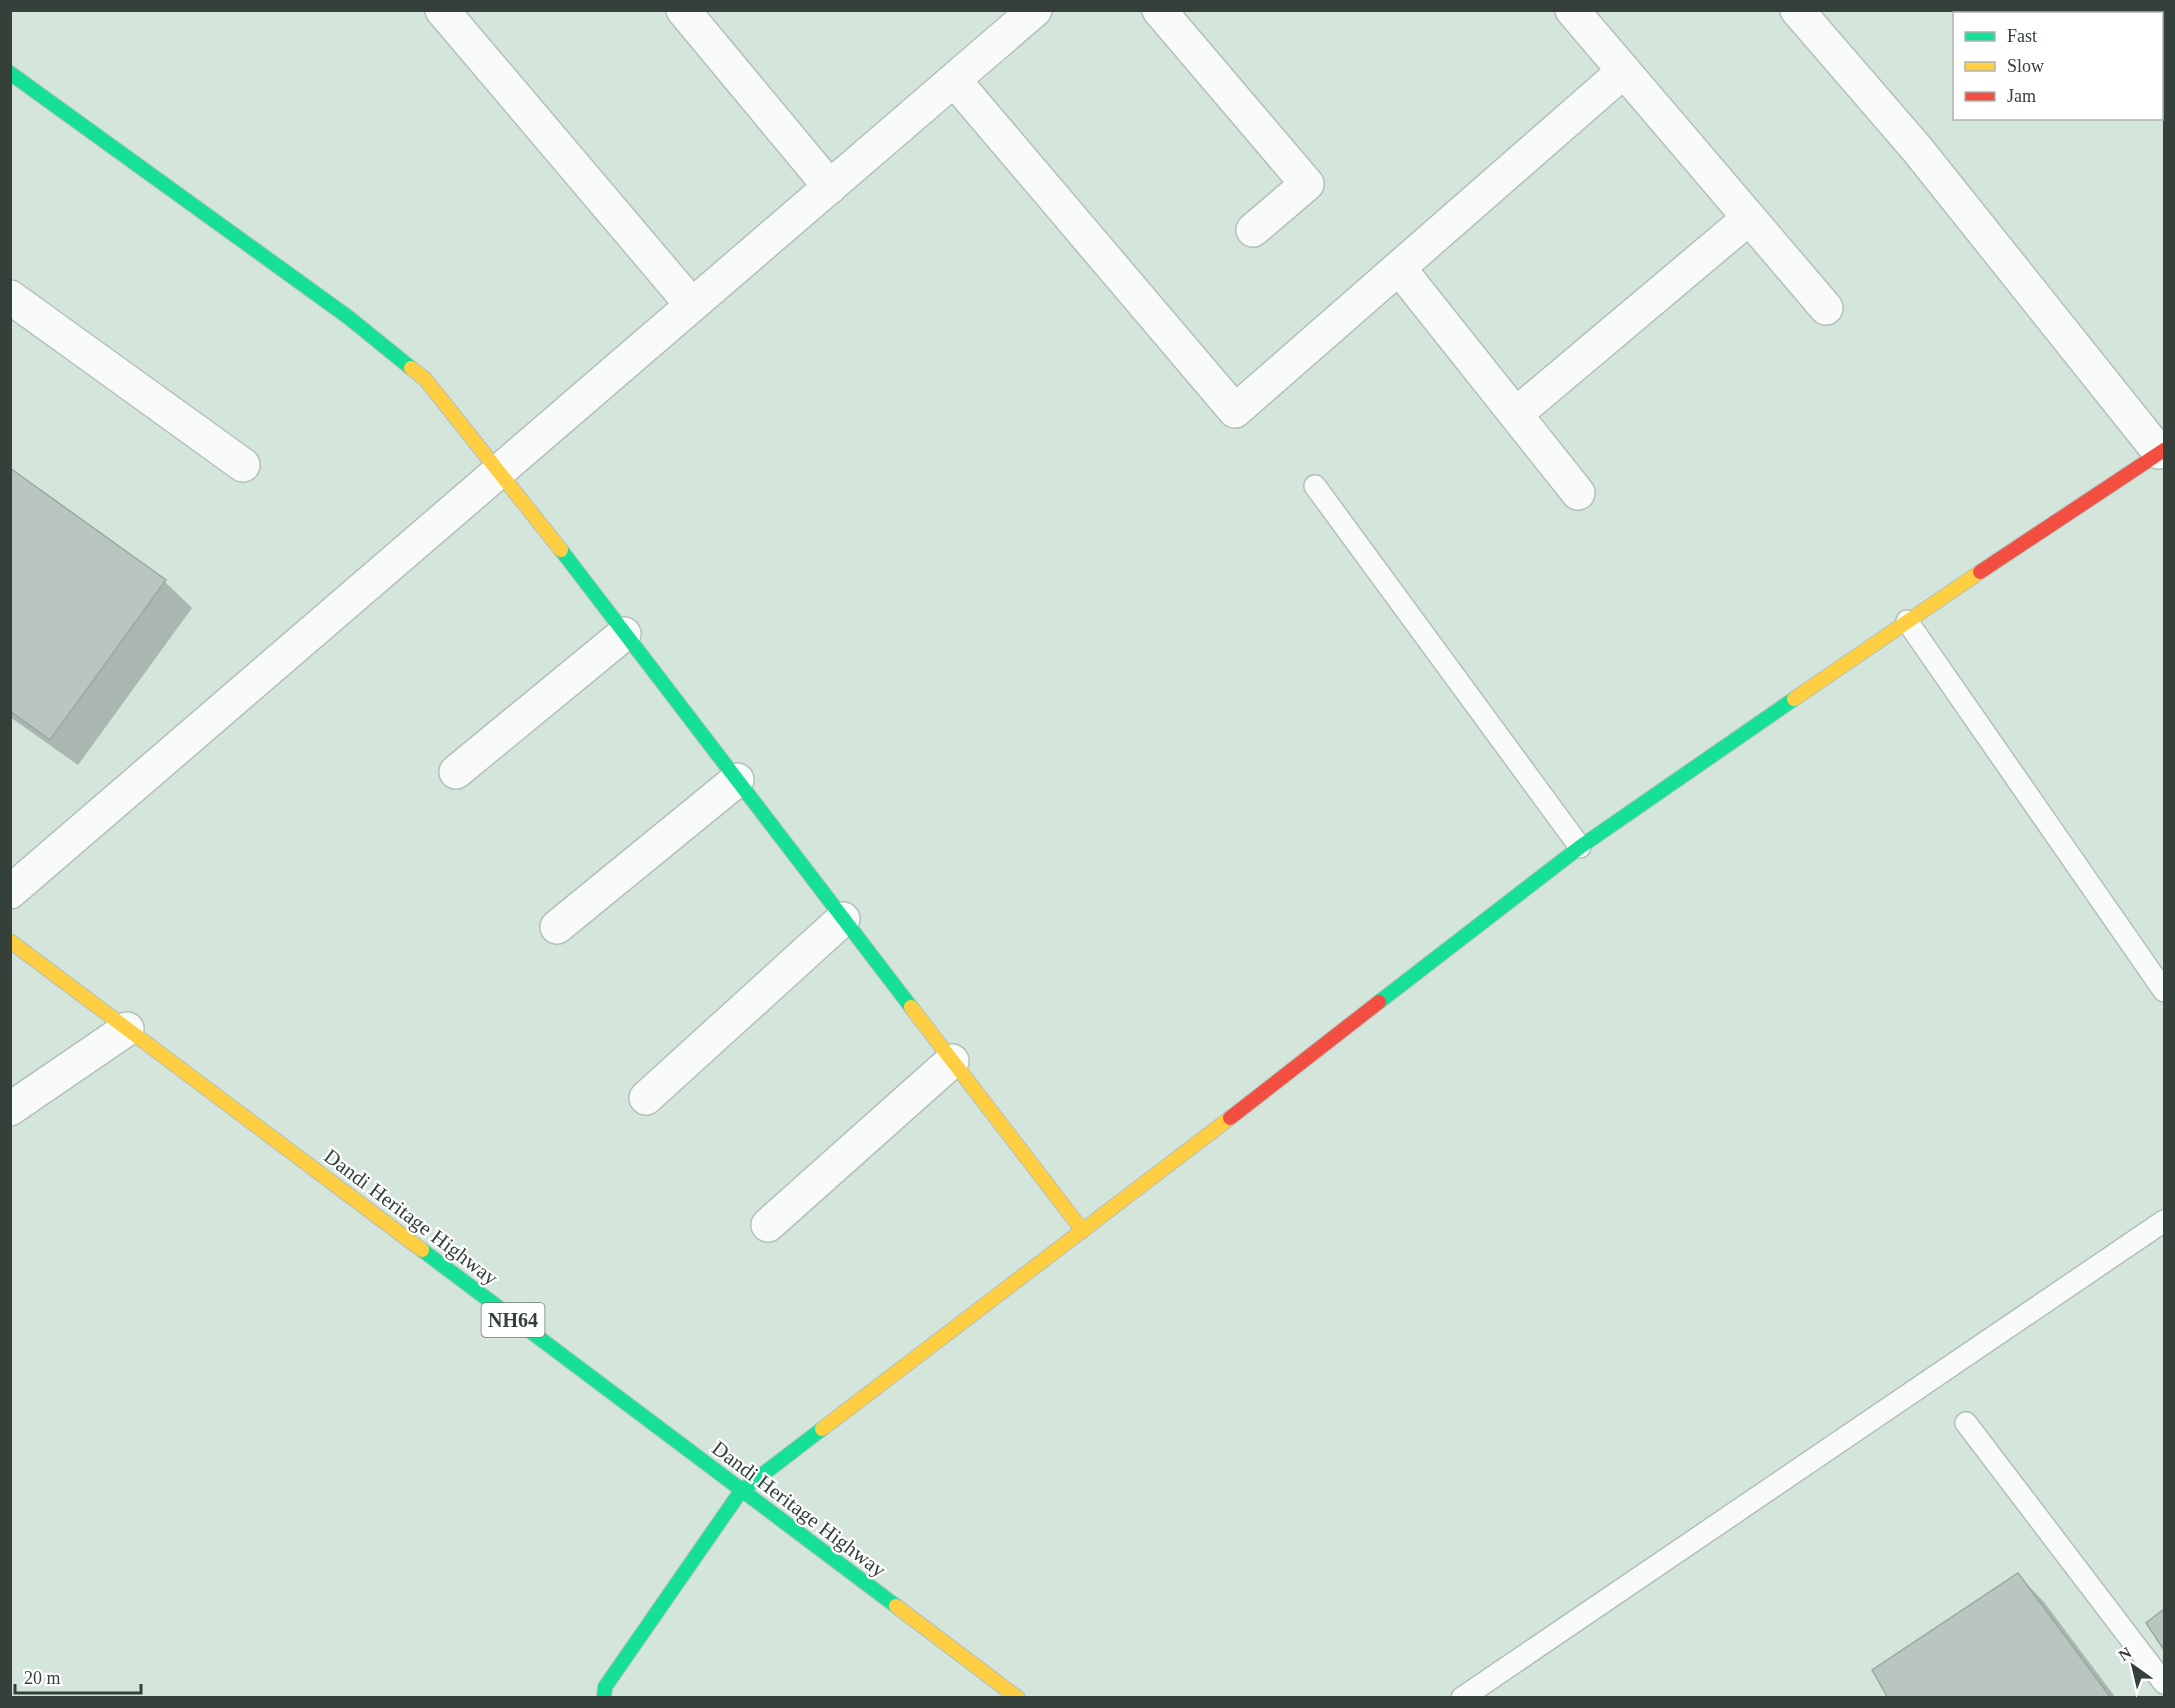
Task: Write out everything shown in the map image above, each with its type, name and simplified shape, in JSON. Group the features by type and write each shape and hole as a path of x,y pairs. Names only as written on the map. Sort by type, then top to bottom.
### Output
{"main road":[{"path":"10,73 348,317 425,379 500,471 1083,1231"},
{"path":"604,1698 605,1687 741,1491 1083,1231 1580,846 1907,621 2162,451"},
{"name":"Dandi Heritage Highway","path":"10,941 1018,1698"}],"street":[{"path":"442,10 692,305"},
{"path":"683,10 830,187"},
{"path":"10,892 1035,10"},
{"path":"1160,10 1307,184 1253,230"},
{"path":"1572,10 1826,308"},
{"path":"1797,10 1917,149 2162,451"},
{"path":"954,80 1235,411 1624,71"},
{"path":"1516,414 1749,218"},
{"path":"1399,268 1578,493"},
{"path":"10,297 243,465"},
{"path":"456,772 624,634"},
{"path":"557,927 737,780"},
{"path":"646,1098 843,919"},
{"path":"10,1108 127,1029"},
{"path":"768,1225 952,1061"}],"lane":[{"path":"1315,486 1580,846"},
{"path":"1907,621 2164,991"},
{"path":"1462,1698 2164,1221"},
{"path":"1966,1424 2164,1683"}],"building":[{"path":"10,468 166,580 50,740 10,711"},
{"path":"2018,1573 2111,1698 1888,1698 1872,1670"},
{"path":"2164,1609 2164,1650 2146,1623"}],"traffic: fast":[{"path":"10,73 348,317 411,368"},
{"path":"561,550 911,1007"},
{"path":"1379,1002 1580,847 1794,699"},
{"path":"422,1250 896,1606"},
{"path":"604,1698 605,1687 741,1491 822,1429"}],"traffic: slow":[{"path":"411,368 425,379 561,550"},
{"path":"1794,699 1980,572"},
{"path":"10,941 422,1250"},
{"path":"911,1007 1083,1231"},
{"path":"822,1429 1230,1118"},
{"path":"896,1606 1018,1698"}],"traffic: jam":[{"path":"1980,572 2164,450"},
{"path":"1230,1118 1379,1002"}]}
